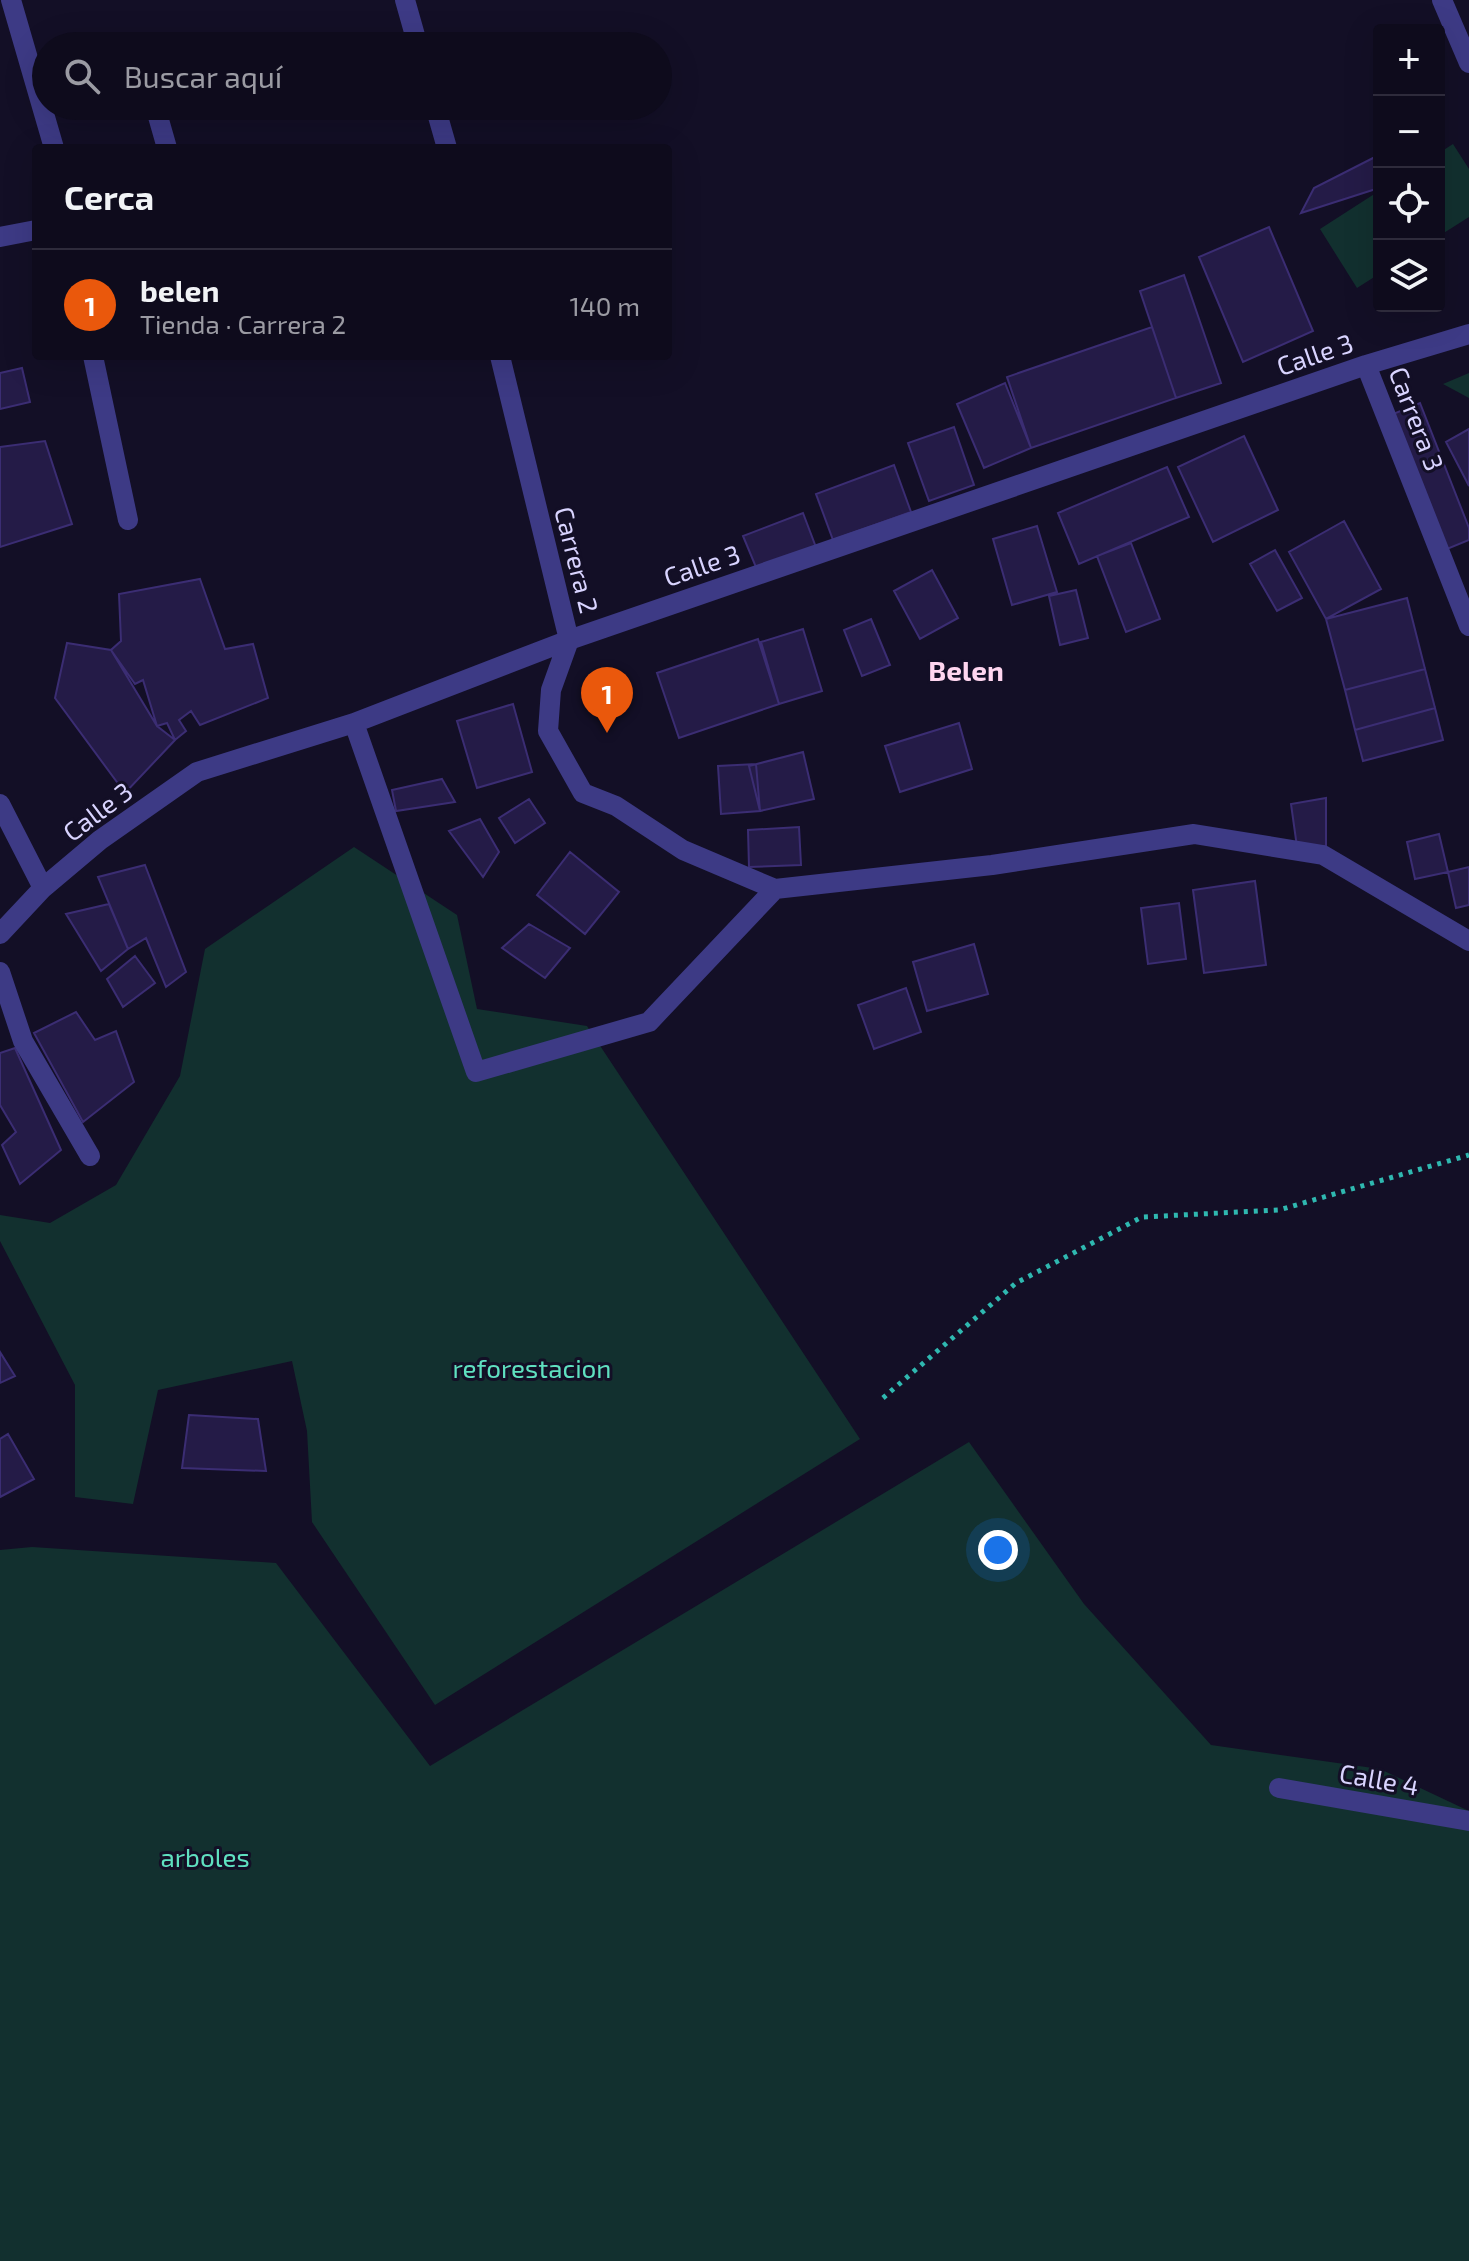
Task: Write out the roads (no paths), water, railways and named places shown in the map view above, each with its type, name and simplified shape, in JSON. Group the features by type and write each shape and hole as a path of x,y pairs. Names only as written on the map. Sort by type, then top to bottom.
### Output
{"street":[{"path":"11,0 32,72"},
{"path":"405,0 414,32"},
{"path":"1442,0 1469,63"},
{"path":"46,120 53,144"},
{"path":"159,120 166,144"},
{"path":"439,120 446,144"},
{"path":"0,237 32,231"},
{"name":"Calle 3","path":"0,934 43,888 100,840 197,772 354,723 569,640 1366,365 1469,334"},
{"path":"94,360 128,520"},
{"name":"Carrera 2","path":"501,360 569,640 551,690 548,731 583,793 616,806 683,850 775,889"},
{"name":"Carrera 3","path":"1366,365 1469,626"},
{"path":"354,723 476,1072 649,1022 775,889 992,865 1194,834 1323,855 1469,941"},
{"path":"0,804 43,888"},
{"path":"0,972 23,1041 90,1156"},
{"name":"Calle 4","path":"1279,1788 1469,1821"}],"place":[{"name":"belen","path":"607,733"}],"district":[{"name":"Belen","path":"966,671"}],"park label":[{"name":"reforestacion","path":"532,1369"},
{"name":"arboles","path":"205,1858"}]}
